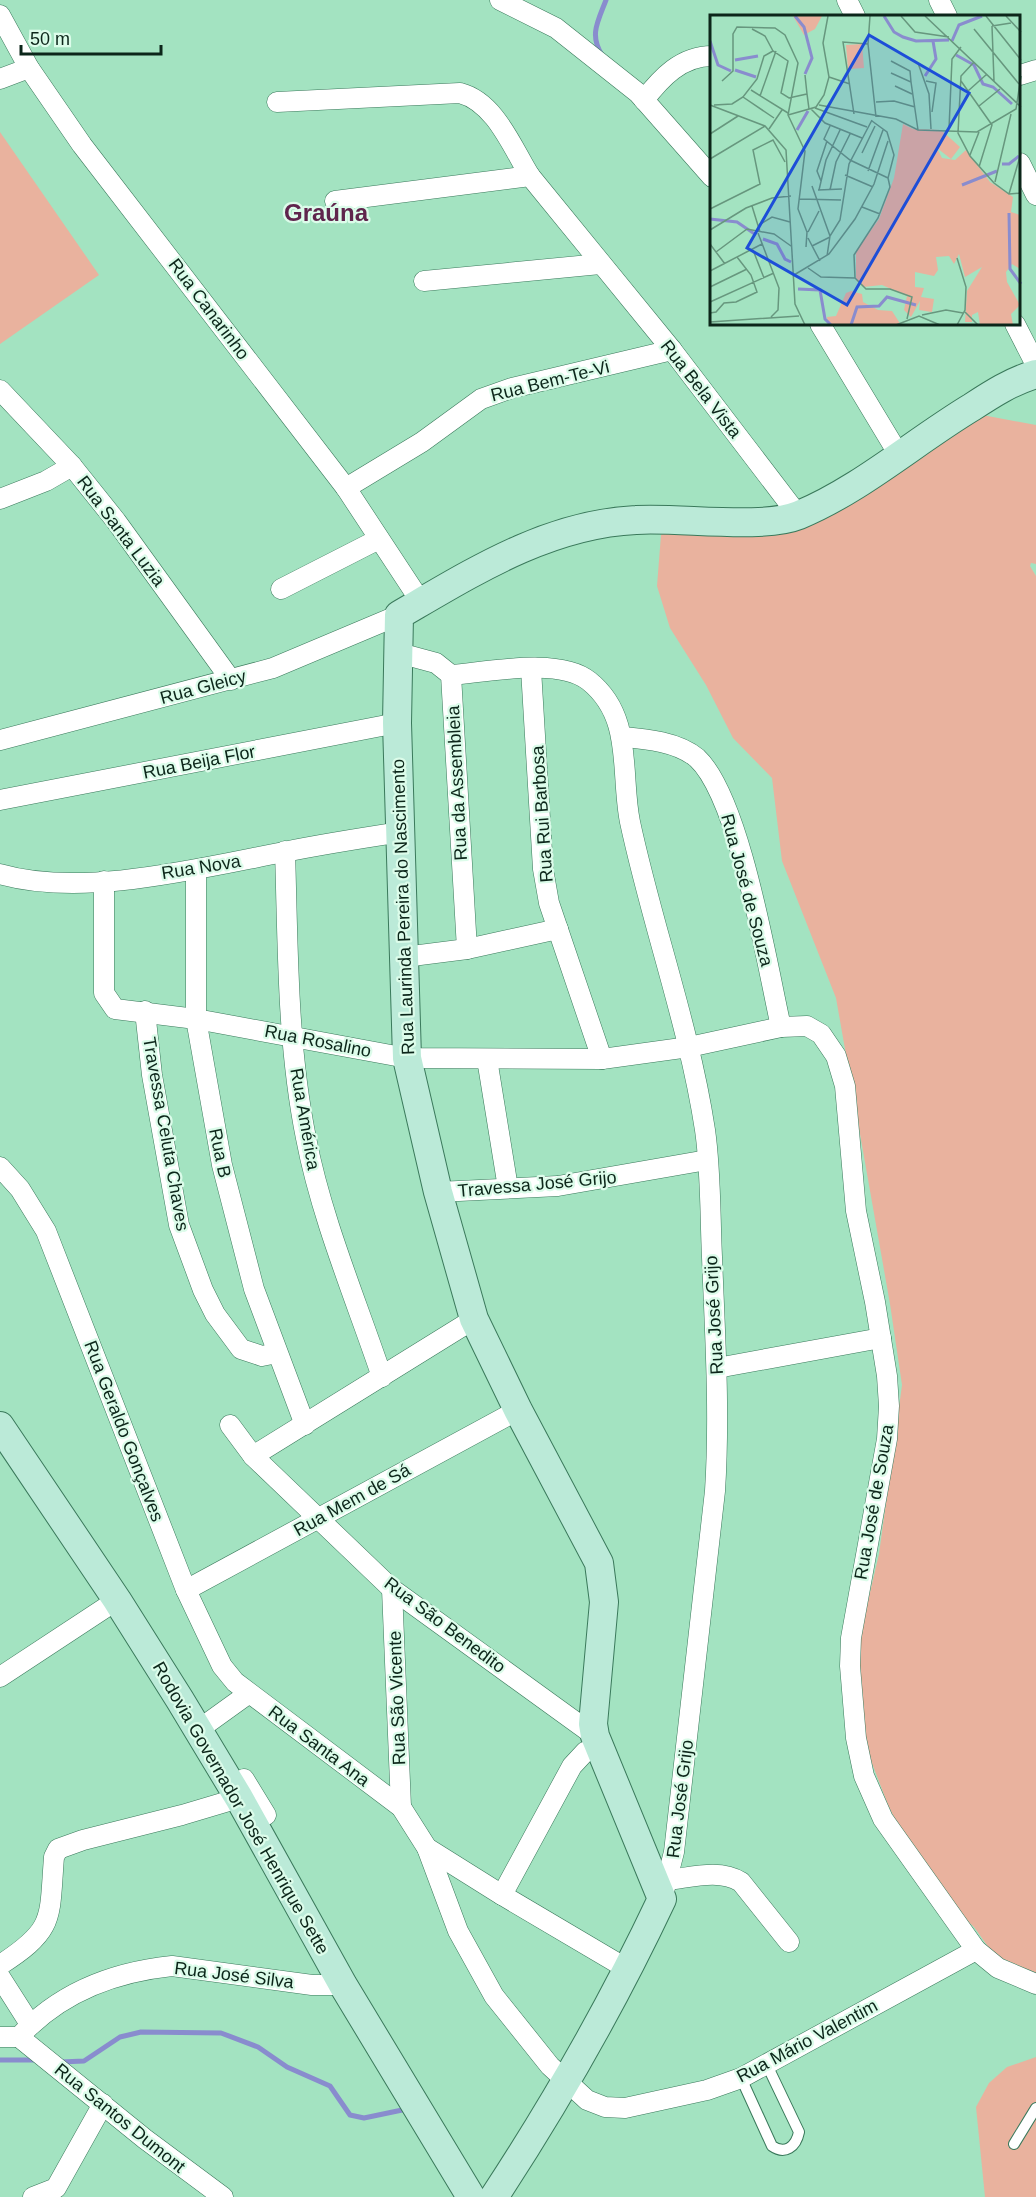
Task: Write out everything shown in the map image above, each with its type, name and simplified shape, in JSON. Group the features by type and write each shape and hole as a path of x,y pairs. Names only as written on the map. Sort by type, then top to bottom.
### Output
{"street":[{"path":"500,0 556,28 644,100 710,175"},
{"path":"847,0 854,15"},
{"path":"939,0 946,15"},
{"name":"Rua Canarinho","path":"0,15 29,68 82,145 346,488 379,539 410,608"},
{"path":"644,100 659,80 675,67 700,56 710,56"},
{"path":"0,79 29,68"},
{"path":"1021,75 1036,70"},
{"name":"Rua Bela Vista","path":"277,102 460,93 473,96 492,113 530,176 672,350 798,515"},
{"path":"1021,165 1036,195"},
{"path":"335,201 530,176"},
{"path":"424,281 600,264"},
{"path":"821,326 898,455"},
{"path":"832,326 843,360"},
{"path":"1016,326 1036,365"},
{"name":"Rua Bem-Te-Vi","path":"346,488 422,442 481,399 512,388 672,350"},
{"path":"410,608 526,546 581,528 634,520 765,521 798,515 833,497 995,392 1019,379 1036,374"},
{"name":"Rua Santa Luzia","path":"0,390 72,466 116,522 231,680"},
{"path":"0,499 46,481 72,466"},
{"path":"281,589 379,539"},
{"name":"Rua Gleicy","path":"0,740 231,680 316,652 410,608"},
{"name":"Rua Laurinda Pereira do Nascimento","path":"410,608 399,653 397,723 407,1058 438,1192 474,1318 599,1563 604,1602 593,1724 597,1742 666,1890"},
{"path":"399,653 436,663 451,675 531,669 572,670 589,681 615,713 623,737"},
{"name":"Rua Rui Barbosa","path":"531,669 543,869 549,903 602,1059"},
{"name":"Rua da Assembleia","path":"451,675 467,949"},
{"name":"Rua Beija Flor","path":"0,800 397,723"},
{"name":"Rua José de Souza","path":"623,737 681,748 696,758 709,773 730,815 781,1027"},
{"name":"Rua José Grijo","path":"623,737 630,820 688,1047 705,1132 717,1368 719,1435 715,1491 666,1890"},
{"name":"Rua Nova","path":"0,874 20,880 104,881 196,870 285,851 401,832"},
{"name":"Rua América","path":"285,851 291,1036 306,1138 315,1176 382,1377"},
{"name":"Rua B","path":"196,870 196,1019 222,1165 254,1289 305,1425"},
{"name":"Rua Rosalino","path":"104,881 104,993 115,1009 196,1019 407,1058 602,1059 688,1047"},
{"path":"404,957 467,949 558,929"},
{"name":"Travessa Celuta Chaves","path":"145,1011 152,1075 179,1225 203,1290 215,1314 241,1349 262,1356 277,1353"},
{"name":"Rua José de Souza","path":"688,1047 781,1027 807,1026 821,1034 836,1056 845,1086 856,1211 881,1338 889,1406 887,1439 852,1638 850,1666 856,1738 864,1776 883,1819 976,1950"},
{"path":"487,1059 508,1188"},
{"name":"Travessa José Grijo","path":"438,1192 607,1180 707,1160"},
{"name":"Rua Geraldo Gonçalves","path":"0,1167 20,1189 46,1231 186,1590 222,1666 248,1694"},
{"path":"253,1456 474,1318"},
{"path":"717,1368 881,1338"},
{"name":"Rua Mem de Sá","path":"186,1590 519,1410"},
{"name":"Rua São Benedito","path":"230,1425 253,1456 321,1518 392,1589 597,1742"},
{"name":"Rodovia Governador José Henrique Sette","path":"0,1426 9,1447 206,1729 239,1798 343,1984 471,2197"},
{"name":"Rua São Vicente","path":"392,1589 401,1807"},
{"path":"0,1677 117,1600"},
{"name":"Rua Santa Ana","path":"206,1729 248,1694 401,1807 427,1848 458,1931 494,1996 566,2083"},
{"path":"206,1729 266,1815"},
{"path":"501,1896 572,1766 597,1742"},
{"path":"0,1965 39,1935 49,1918 54,1857 58,1849 83,1839 182,1815 239,1798"},
{"name":"Rua Santa Ana","path":"427,1848 501,1896 629,1970"},
{"path":"494,2197 566,2083 629,1970 666,1890 721,1874 732,1876 741,1882 789,1942"},
{"path":"976,1950 998,1968 1036,1984"},
{"name":"Rua Mário Valentim","path":"566,2083 587,2100 605,2107 625,2108 707,2090 741,2078 767,2065 976,1950"},
{"name":"Rua José Silva","path":"16,2032 84,1987 149,1968 172,1966 312,1985 343,1984"},
{"name":"Rua Santos Dumont","path":"0,1977 16,2032 145,2139 223,2197"},
{"path":"33,2197 62,2192 104,2104"}],"lane":[{"path":"741,2078 772,2146 779,2150 789,2149 798,2142 800,2132 767,2065"},
{"path":"1014,2144 1036,2108"}],"shaded area":[{"path":"0,132 99,275 0,344"},
{"path":"977,414 1036,425 1036,564 1031,563 1030,566 1036,576 1036,1973 994,1955 974,1927 942,1897 905,1840 888,1805 860,1732 855,1676 864,1618 879,1554 902,1385 836,998 782,861 772,778 733,738 706,685 670,628 657,586 661,535 667,531 735,529 973,418 974,423"},
{"path":"1036,2057 1036,2197 985,2197 976,2107 989,2083 1007,2067"}],"waterway":[{"path":"602,55 595,34 606,0"},
{"path":"61,2062 84,2061 120,2037 141,2032 221,2033 258,2047 287,2067 330,2086 350,2115 364,2118 407,2109"},
{"path":"0,2060 37,2060"}],"district":[{"name":"Graúna","path":"326,213"}]}
